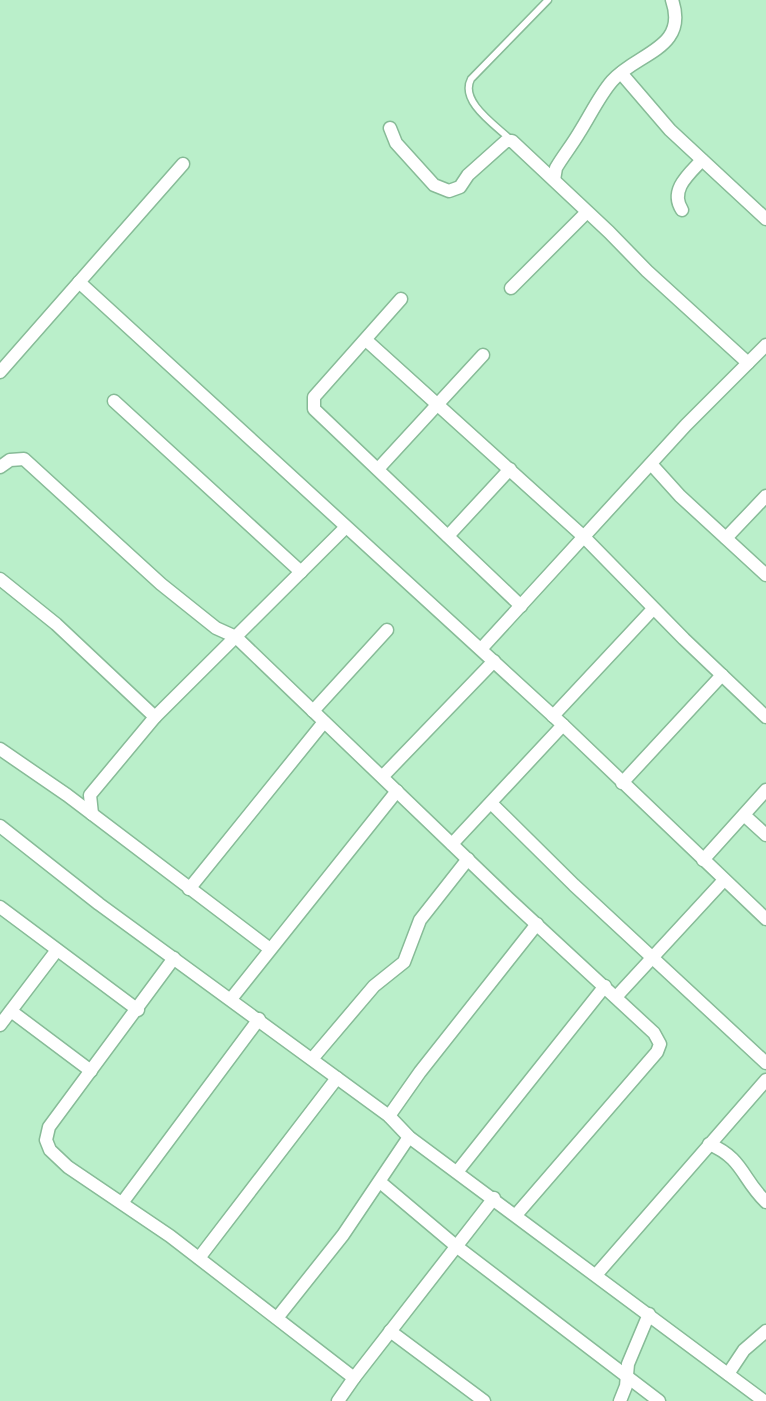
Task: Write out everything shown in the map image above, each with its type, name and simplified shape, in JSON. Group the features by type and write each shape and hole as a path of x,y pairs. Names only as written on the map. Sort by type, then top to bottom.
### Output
{"street":[{"path":"554,180 556,168 610,82 656,50 672,33 677,15 672,0"},
{"path":"621,74 670,130 766,219"},
{"path":"390,128 396,143 434,185 449,191 460,187 468,175 506,141 512,141 654,278 748,363"},
{"path":"682,210 677,201 678,189 702,160"},
{"path":"0,372 183,164"},
{"path":"511,288 587,212"},
{"path":"79,282 345,528 494,661 766,919"},
{"path":"401,300 314,397 312,403 314,409 520,606"},
{"path":"366,340 584,537 653,609 766,717"},
{"path":"481,649 652,465 686,425 766,345"},
{"path":"378,469 483,355"},
{"path":"114,401 301,572"},
{"path":"0,467 10,460 24,459 161,584 216,628 236,637 654,1033 660,1044 657,1052 516,1215"},
{"path":"652,465 766,575"},
{"path":"448,536 510,470"},
{"path":"726,538 766,496"},
{"path":"92,814 90,795 155,717 345,528"},
{"path":"0,579 56,624 155,717"},
{"path":"553,716 653,609"},
{"path":"312,711 387,630"},
{"path":"383,776 494,661"},
{"path":"622,783 722,675"},
{"path":"189,889 324,722"},
{"path":"452,844 563,725"},
{"path":"0,750 92,814 270,949"},
{"path":"703,860 766,790"},
{"path":"231,999 397,791"},
{"path":"491,803 574,885 766,1063"},
{"path":"744,815 766,835"},
{"path":"0,826 174,958 390,1116 409,1137 764,1401"},
{"path":"312,1059 374,986 404,962 420,920 468,859"},
{"path":"616,997 724,880"},
{"path":"0,908 138,1010"},
{"path":"390,1116 420,1072 537,924"},
{"path":"0,1025 57,950"},
{"path":"174,958 138,1010 49,1127 46,1140 55,1156 199,1258 354,1378"},
{"path":"457,1172 605,986"},
{"path":"11,1011 91,1071"},
{"path":"122,1203 259,1019"},
{"path":"199,1258 337,1078"},
{"path":"596,1275 766,1080"},
{"path":"277,1318 343,1235 409,1137"},
{"path":"710,1144 726,1151 734,1158 756,1193 766,1203"},
{"path":"380,1182 456,1246 659,1401"},
{"path":"338,1401 494,1198"},
{"path":"620,1401 640,1330 649,1314"},
{"path":"390,1331 484,1401"},
{"path":"728,1374 744,1350 766,1331"}],"lane":[{"path":"512,141 470,99 468,88 471,79 548,0"}]}
